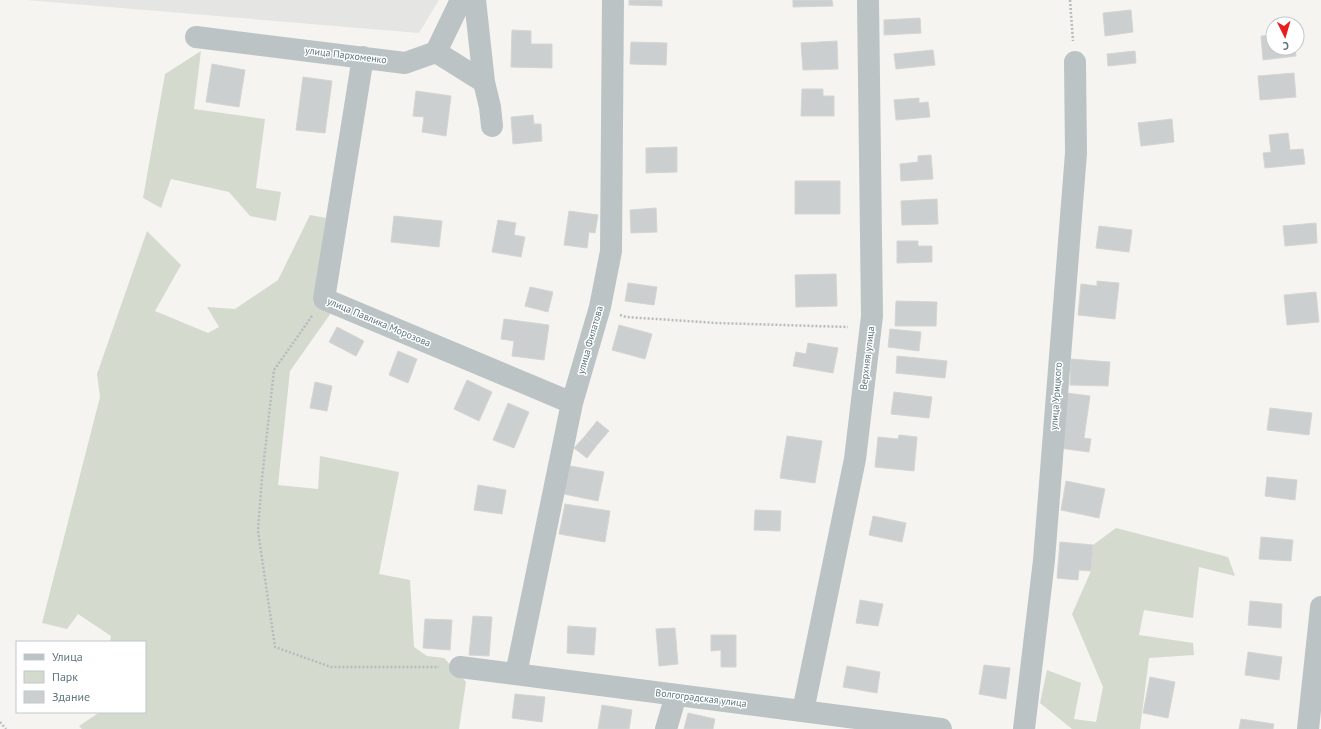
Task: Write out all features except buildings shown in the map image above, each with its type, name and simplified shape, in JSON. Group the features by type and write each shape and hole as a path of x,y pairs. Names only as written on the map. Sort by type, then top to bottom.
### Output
{"street":[{"path":"461,0 436,52 484,82"},
{"path":"475,0 484,82 490,107 492,126"},
{"name":"улица Филатова","path":"516,674 572,403 600,307 611,251 613,0"},
{"name":"Верхняя улица","path":"803,711 855,459 871,328 868,0"},
{"name":"улица Пархоменко","path":"196,37 405,63 436,52"},
{"name":"улица Павлика Морозова","path":"363,57 324,299 572,403"},
{"name":"улица Урицкого","path":"1024,729 1044,560 1076,153 1075,62"},
{"path":"1308,729 1321,607"},
{"name":"Волгоградская улица","path":"460,667 941,729"},
{"path":"666,729 676,695"}],"path":[{"path":"1070,0 1075,62"},
{"path":"324,299 274,370 262,478 258,531 276,647 331,667 460,667"},
{"path":"600,307 626,317 717,324 871,328"},
{"path":"0,722 6,729"}],"shaded area":[{"path":"26,0 439,0 419,33"}],"green space":[{"path":"201,51 194,109 265,119 256,188 281,192 276,221 250,216 229,192 171,179 161,208 143,198 165,74"},
{"path":"310,215 326,218 313,303 331,313 290,371 278,485 318,489 320,456 399,472 379,574 410,580 414,647 427,656 444,658 466,682 459,729 82,729 79,726 98,713 146,713 146,641 110,641 111,636 78,614 67,629 42,623 100,397 97,374 147,231 181,265 155,311 208,333 219,327 207,307 235,309 278,280"},
{"path":"1116,528 1228,557 1235,576 1199,567 1193,618 1144,610 1139,635 1193,643 1194,655 1149,658 1140,729 1072,729 1040,703 1047,670 1081,683 1074,719 1096,722 1103,687 1072,614 1091,571 1093,545"}]}
